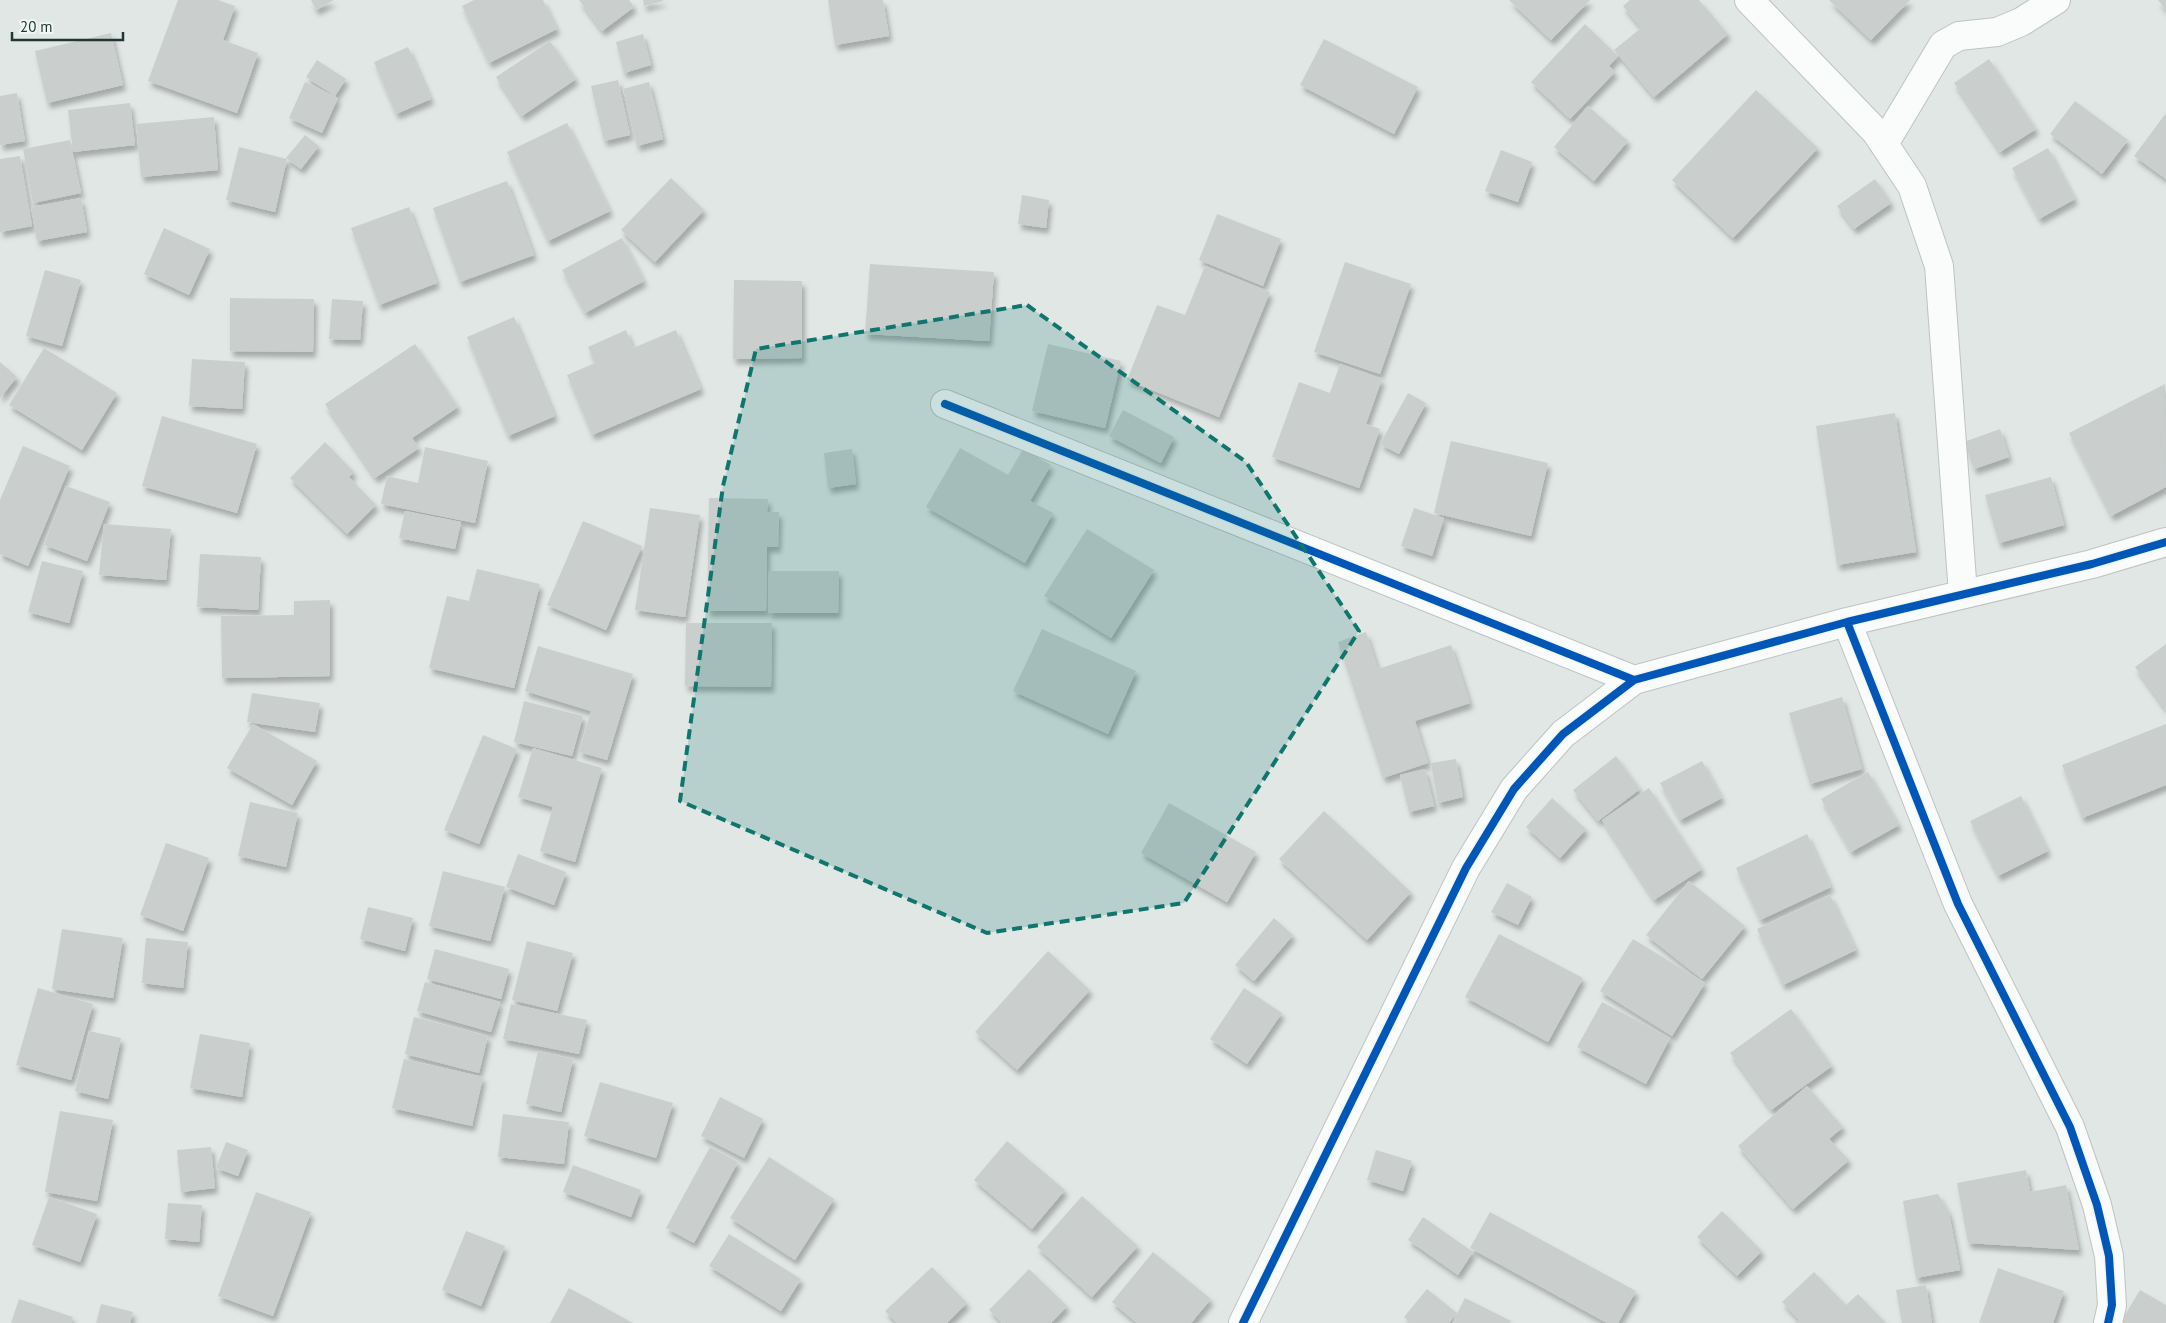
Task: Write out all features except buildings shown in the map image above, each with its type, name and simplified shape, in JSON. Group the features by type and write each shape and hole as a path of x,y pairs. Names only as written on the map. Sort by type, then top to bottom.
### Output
{"street":[{"path":"1749,0 1876,132 1912,186 1939,266 1963,594"},
{"path":"1884,144 1943,45 1959,36 1997,32 2021,22 2056,0"},
{"path":"945,404 1634,680"},
{"path":"1243,1323 1466,868 1514,789 1563,734 1634,680 1847,622 2092,564 2166,542"},
{"path":"1847,622 1958,904 2070,1127 2097,1205 2110,1256 2112,1305 2108,1323"}],"highlighted area":[{"path":"1027,305 1246,462 1359,631 1184,903 987,933 680,801 723,486 756,349"}],"cycle path":[{"path":"945,404 1634,680 1847,622 2092,564 2166,542"},
{"path":"1847,622 1958,904 2070,1127 2097,1205 2109,1256 2112,1305 2108,1323"},
{"path":"1243,1323 1466,868 1514,789 1563,734 1634,680"}]}
